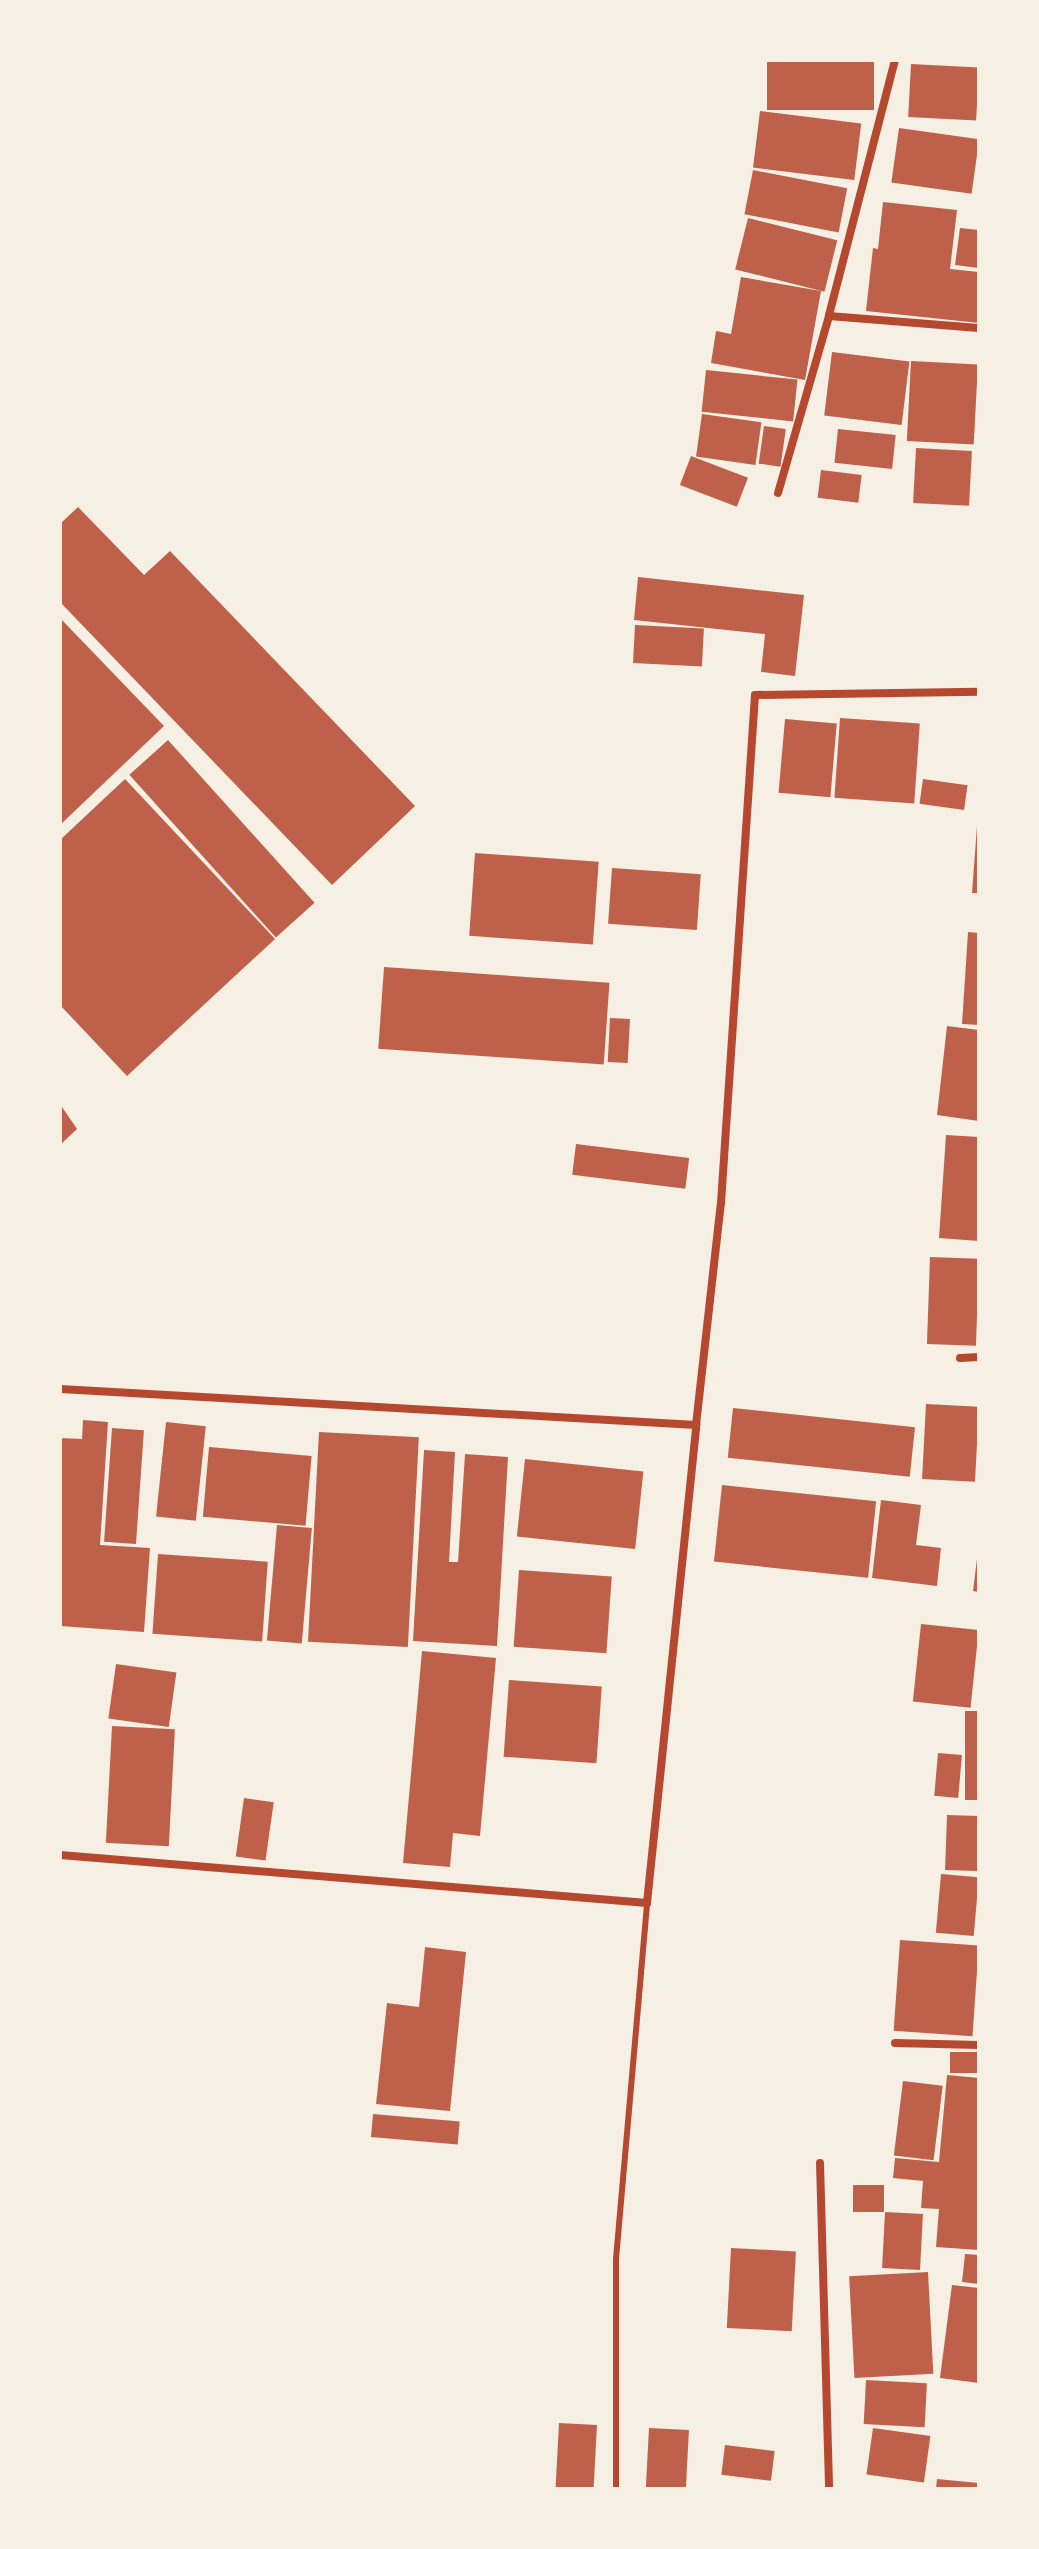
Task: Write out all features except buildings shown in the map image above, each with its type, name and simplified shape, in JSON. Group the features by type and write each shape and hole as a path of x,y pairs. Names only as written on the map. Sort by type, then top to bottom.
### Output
{"street":[{"path":"778,493 829,316 895,60"},
{"path":"829,316 979,328"},
{"path":"60,1855 647,1903 721,1203 755,695 979,692"},
{"path":"960,1358 979,1357"},
{"path":"60,1389 696,1425"},
{"path":"895,2043 979,2045"},
{"path":"820,2163 829,2489"}],"lane":[{"path":"616,2489 616,2259 647,1903"}]}
